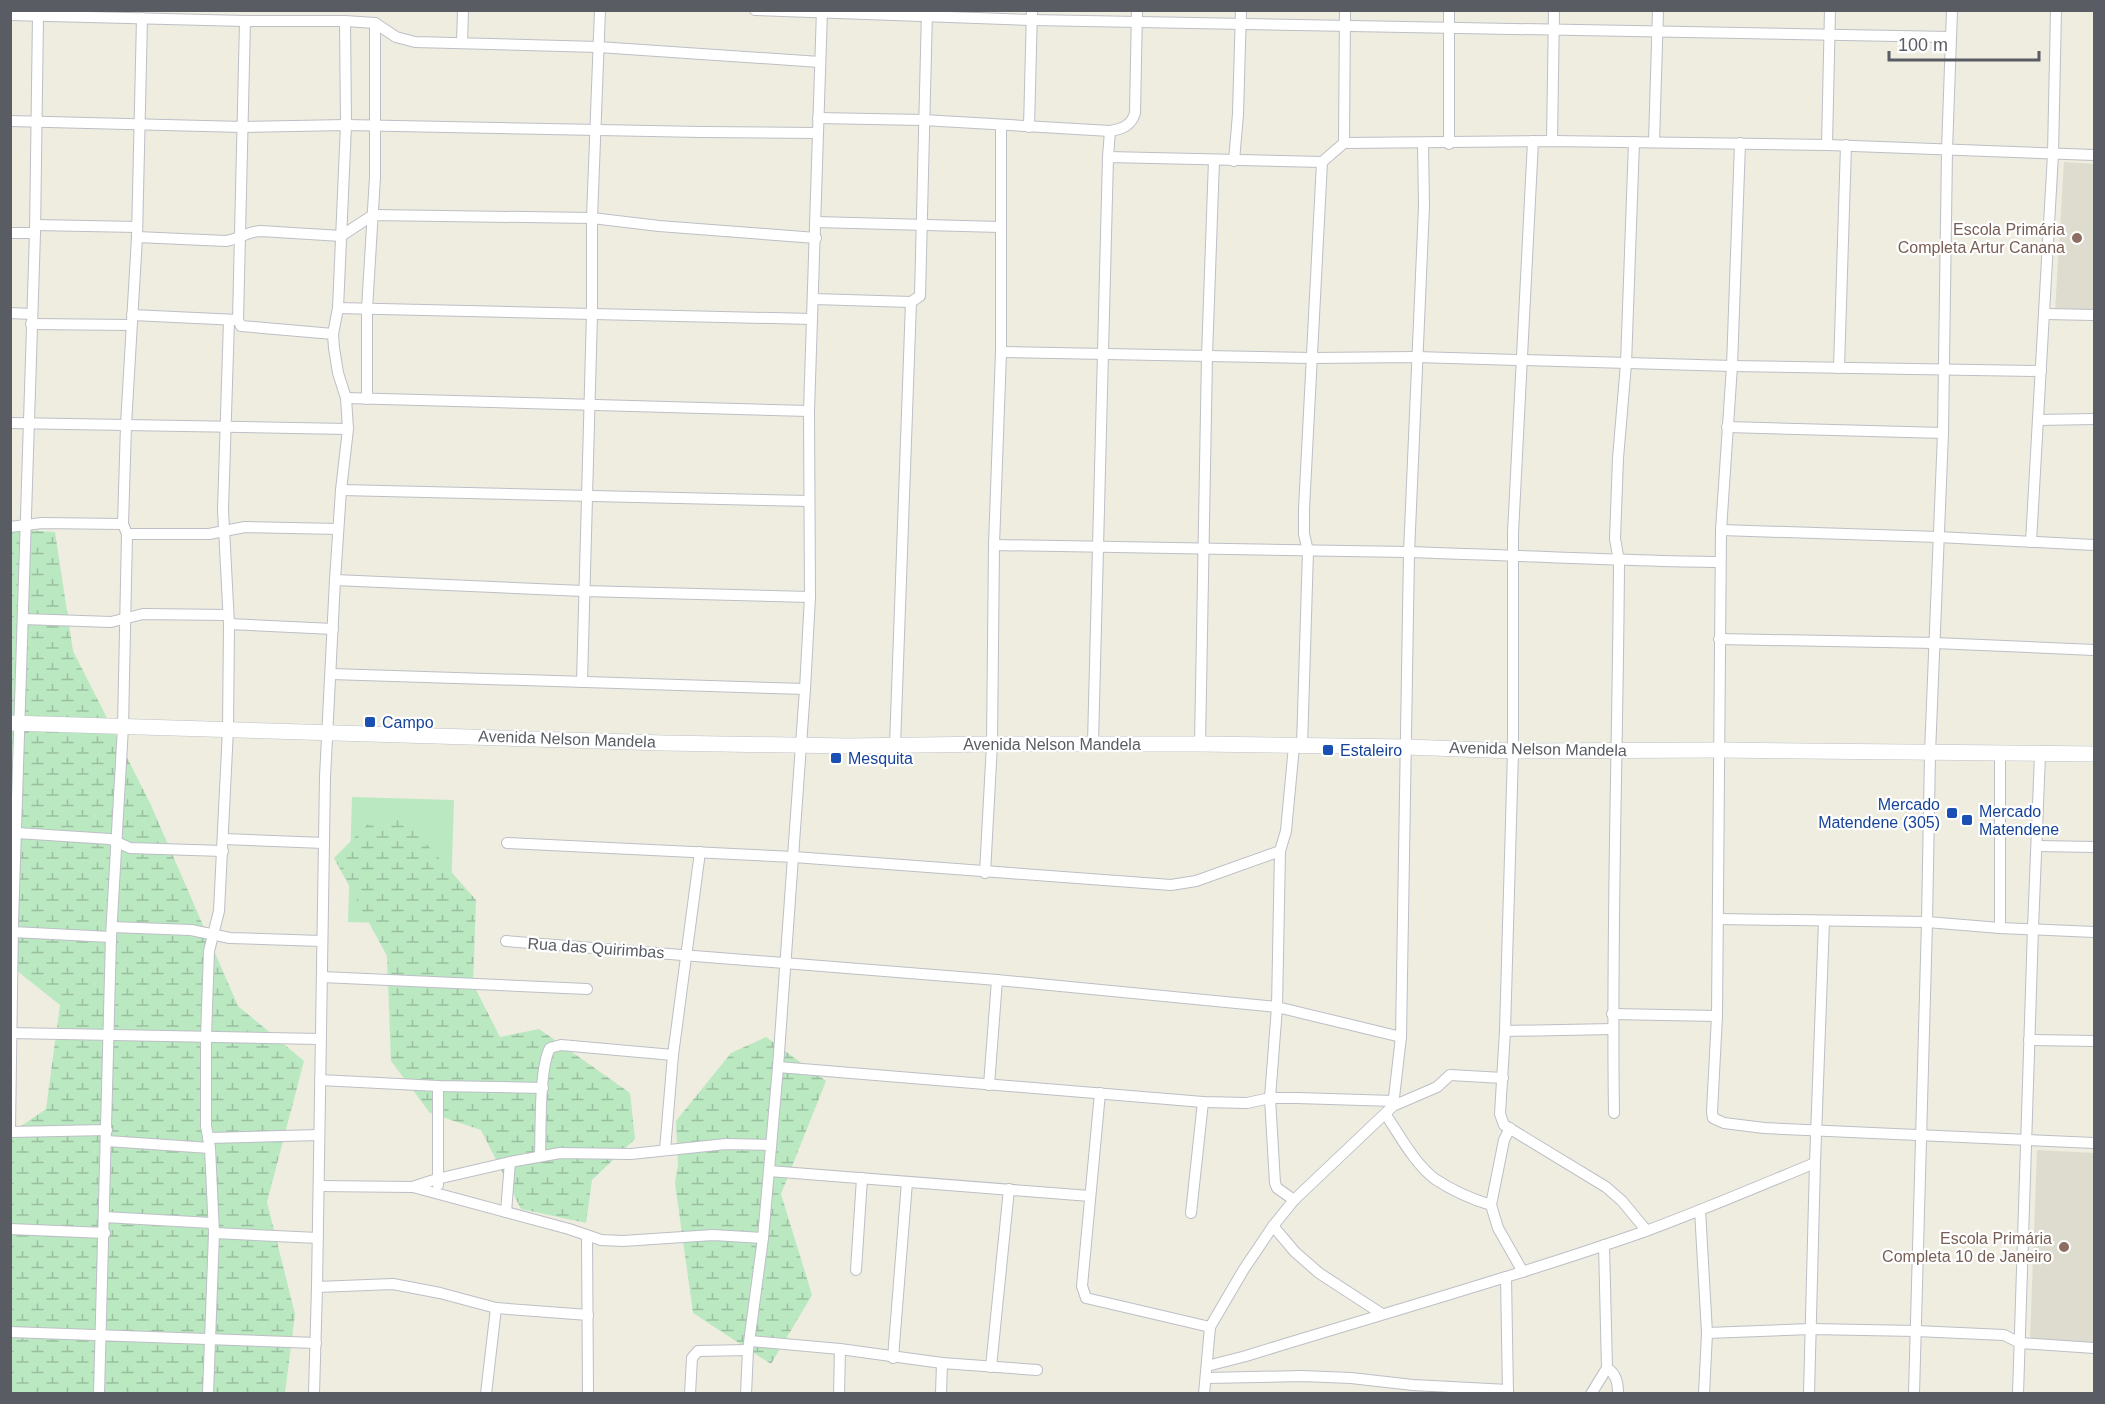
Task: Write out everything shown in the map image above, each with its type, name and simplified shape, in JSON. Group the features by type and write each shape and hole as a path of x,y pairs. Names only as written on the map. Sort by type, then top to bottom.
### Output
{"street":[{"path":"462,43 463,10"},
{"path":"582,682 592,313 592,218 600,10"},
{"path":"755,10 1032,15 1137,22 1950,37"},
{"path":"818,118 923,120 1110,131 1122,129 1129,124 1135,113 1137,10"},
{"path":"1234,161 1241,10"},
{"path":"1344,143 1346,10"},
{"path":"1449,10 1449,144"},
{"path":"1552,141 1554,10"},
{"path":"1654,142 1658,10"},
{"path":"1827,145 1830,10"},
{"path":"1914,1394 1930,753 1943,433 1947,150 1952,10"},
{"path":"2031,542 2054,153 2056,10"},
{"path":"746,1394 749,1345 769,1171 802,745 810,597 809,411 822,12"},
{"path":"814,299 911,302 920,297 927,14"},
{"path":"10,15 345,21 375,23 396,37 414,42 598,46 820,62"},
{"path":"38,15 35,229 23,614 15,723 10,1131 209,1143 319,1136"},
{"path":"1029,127 1032,15"},
{"path":"99,1394 112,932 123,727 126,425 137,232 142,18"},
{"path":"208,1394 213,1228 206,1037 209,951 219,911 224,845 229,620 224,532 225,426 241,236 245,21"},
{"path":"314,1394 321,941 327,732 338,528 348,429 346,398 335,363 333,334 338,308 346,125 345,21"},
{"path":"367,399 367,309 373,215 375,126 375,23"},
{"path":"10,121 817,133"},
{"path":"985,873 992,744 994,545 1001,352 1001,125"},
{"path":"1093,743 1102,354 1110,131"},
{"path":"1108,157 1322,162 1344,143 1449,144 1533,141 1846,145 2094,155"},
{"path":"1533,141 1513,557 1512,751 1505,1031 1500,1114 1501,1121 1510,1128 1606,1187 1622,1201 1646,1230"},
{"path":"1614,1113 1612,1014 1618,750 1619,561 1615,539 1618,458 1626,364 1634,142"},
{"path":"1423,143 1424,217 1409,552 1401,1037 1391,1107 1408,1147 1434,1178 1463,1196 1491,1206"},
{"path":"1740,143 1732,366 1720,562 1717,1016 1713,1118 1724,1123 1764,1128 2094,1143"},
{"path":"1839,368 1846,145"},
{"path":"1200,744 1207,356 1214,160"},
{"path":"1294,1200 1277,1188 1275,1183 1270,1098 1277,1007 1280,851 1286,831 1298,746 1308,551 1304,534 1304,509 1322,162"},
{"path":"10,233 35,229 137,232 226,241 252,231 341,236 373,215 592,218 659,226 816,238"},
{"path":"816,222 1000,227"},
{"path":"895,746 911,302"},
{"path":"338,308 812,319"},
{"path":"10,314 31,319 233,320 247,327 333,334"},
{"path":"2046,314 2094,315"},
{"path":"1001,352 1312,358 1416,357 1626,364 2041,371"},
{"path":"346,398 809,411"},
{"path":"2038,420 2094,419"},
{"path":"10,423 348,429"},
{"path":"1727,427 1943,433"},
{"path":"341,490 809,501"},
{"path":"10,527 42,523 209,534 245,527 338,528"},
{"path":"1721,530 2094,545"},
{"path":"994,545 1409,552 1619,561 1720,562"},
{"path":"335,580 583,591 810,597"},
{"path":"10,609 23,614 111,622 144,614 333,629"},
{"path":"1719,639 1935,643 2094,650"},
{"path":"331,674 805,689"},
{"name":"Avenida Nelson Mandela","path":"15,723 802,745 1093,743 1407,747 1512,751 1719,750 2094,754"},
{"path":"2000,754 2000,928"},
{"path":"2018,1394 2040,755"},
{"path":"14,840 110,839 130,848 324,843"},
{"path":"507,843 794,857 985,873 1171,885 1196,881 1280,851"},
{"path":"2037,846 2094,847"},
{"path":"665,1150 673,1056 700,852"},
{"path":"1718,919 1927,922 2094,932"},
{"path":"1809,1394 1824,921"},
{"path":"12,926 112,932 191,930 230,938 321,941"},
{"name":"Rua das Quirimbas","path":"506,941 997,980 1277,1007 1401,1037"},
{"path":"322,977 587,989"},
{"path":"989,1085 997,980"},
{"path":"1612,1014 1717,1016"},
{"path":"1505,1031 1613,1029"},
{"path":"12,1033 320,1039"},
{"path":"2029,1040 2094,1041"},
{"path":"540,1155 547,1053 554,1046 673,1056"},
{"path":"777,1067 1203,1102 1247,1103 1270,1098 1391,1107"},
{"path":"1204,1394 1210,1327 1244,1269 1294,1200 1391,1107 1429,1092 1450,1075 1503,1078"},
{"path":"320,1080 543,1088"},
{"path":"438,1086 437,1179 440,1195"},
{"path":"1100,1093 1082,1286 1086,1298 1210,1327"},
{"path":"1191,1213 1203,1102"},
{"path":"1510,1128 1504,1140 1491,1206 1498,1228 1522,1272"},
{"path":"412,1187 540,1155 631,1154 726,1144 771,1145"},
{"path":"506,1212 510,1162"},
{"path":"1207,1366 1506,1277 1604,1245 1700,1210 1815,1163"},
{"path":"769,1171 1090,1196"},
{"path":"856,1270 862,1178"},
{"path":"893,1358 907,1182"},
{"path":"319,1186 412,1187 569,1229 601,1240 623,1241 713,1235 763,1238"},
{"path":"991,1367 1009,1189"},
{"path":"1700,1210 1707,1333 1704,1394"},
{"path":"104,1217 318,1238"},
{"path":"1273,1226 1295,1252 1319,1273 1382,1314"},
{"path":"10,1229 105,1233"},
{"path":"587,1236 588,1394"},
{"path":"1591,1394 1607,1368 1604,1245"},
{"path":"1206,1378 1302,1376 1352,1378 1508,1392 1506,1277"},
{"path":"317,1287 403,1285 496,1308 588,1315"},
{"path":"486,1394 496,1308"},
{"path":"1707,1333 1811,1329 1916,1331 2004,1335 2020,1343 2094,1348"},
{"path":"10,1332 316,1343"},
{"path":"690,1394 694,1353 698,1350 749,1345 840,1349 942,1364 1037,1370"},
{"path":"838,1394 840,1349"},
{"path":"941,1394 942,1364"},
{"path":"1607,1368 1616,1378 1618,1394"}],"shaded area":[{"name":"Escola Primária Completa Artur Canana","path":"2064,162 2094,164 2094,312 2055,312"},
{"name":"Escola Primária Completa 10 de Janeiro","path":"2037,1150 2094,1153 2094,1343 2030,1341"}],"green space":[{"path":"10,529 55,532 73,651 150,803 238,1006 304,1061 267,1202 295,1314 285,1393 11,1393 11,1133 46,1109 60,1005 11,966"},
{"path":"352,797 454,800 450,925 348,922"},
{"path":"400,814 476,900 473,984 500,1037 539,1029 630,1093 635,1139 592,1180 586,1223 521,1209 481,1130 430,1113 391,1061 387,956 334,858 371,821"},
{"path":"766,1037 826,1081 781,1194 812,1295 771,1364 693,1313 675,1183 678,1165 676,1121 731,1053"}],"place":[{"name":"Escola Primária Completa Artur Canana","path":"2077,238"},
{"name":"Campo","path":"370,722"},
{"name":"Estaleiro","path":"1328,750"},
{"name":"Mesquita","path":"836,758"},
{"name":"Mercado Matendene (305)","path":"1952,813"},
{"name":"Mercado Matendene","path":"1967,820"},
{"name":"Escola Primária Completa 10 de Janeiro","path":"2064,1247"}]}
